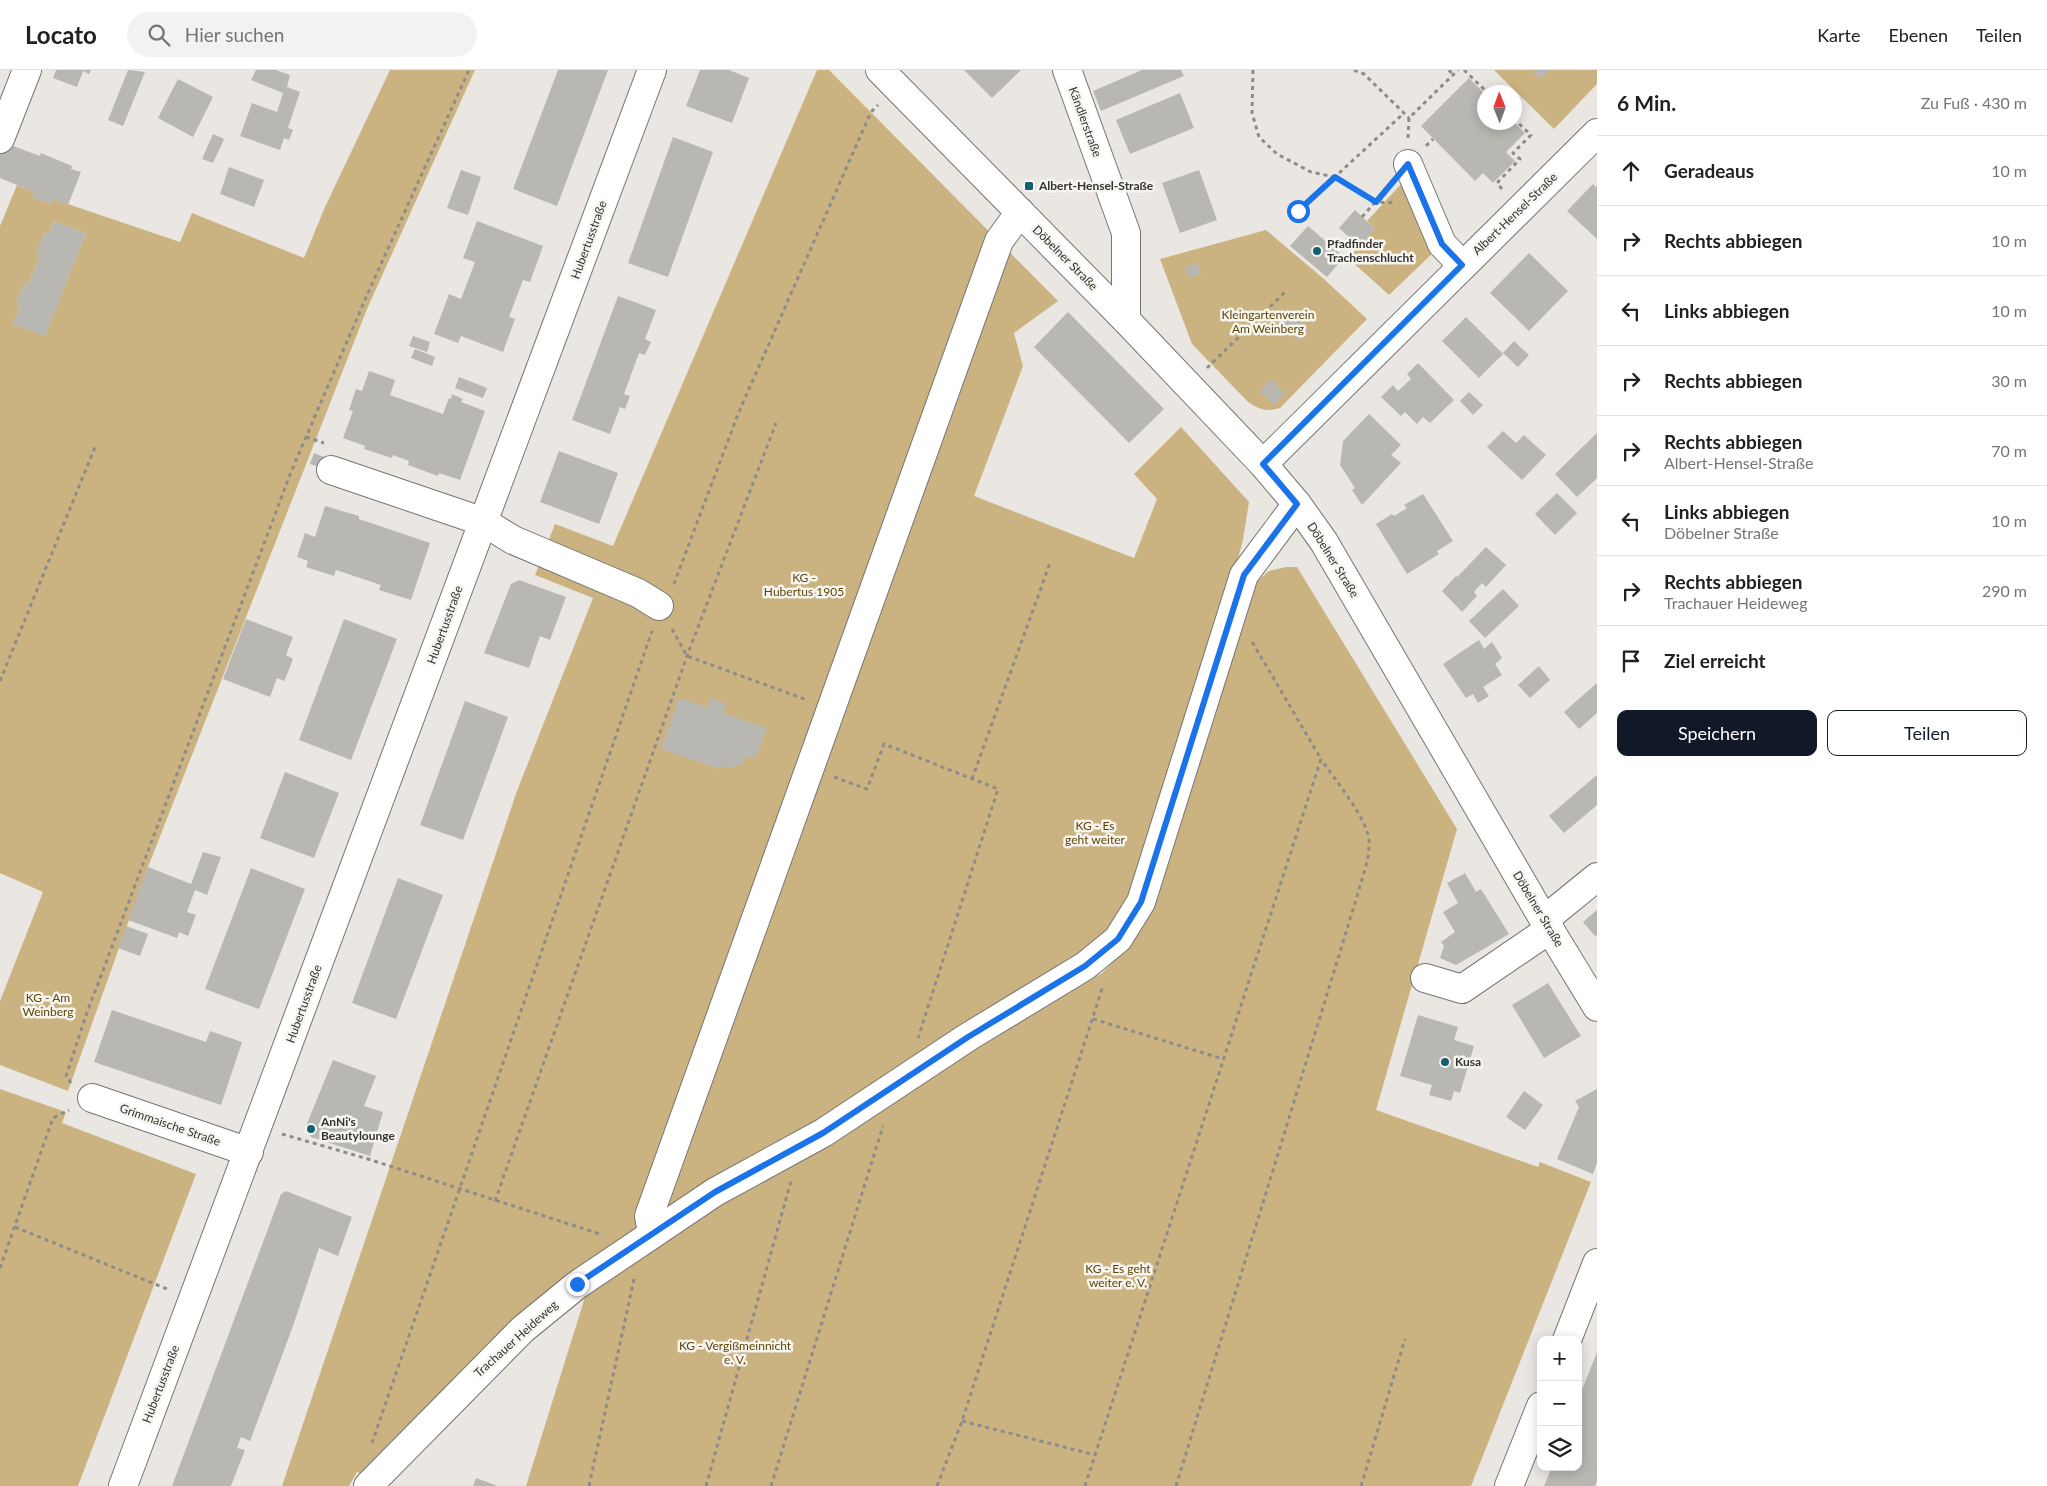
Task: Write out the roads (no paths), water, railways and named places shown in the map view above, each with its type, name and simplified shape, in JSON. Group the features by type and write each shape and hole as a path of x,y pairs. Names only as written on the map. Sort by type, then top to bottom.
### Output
{"street":[{"path":"0,138 27,70"},
{"name":"Hubertusstraße","path":"123,1486 652,70"},
{"name":"Kändlerstraße","path":"1066,70 1126,233 1126,320"},
{"name":"Döbelner Straße","path":"888,78 1126,320 1263,464 1297,504 1329,550 1547,925 1597,1007"},
{"name":"Albert-Hensel-Straße","path":"1263,464 1597,133"},
{"path":"1408,164 1442,244 1462,265"},
{"path":"652,1234 649,1216 999,241 1020,212"},
{"path":"331,470 484,522 513,540 638,593 659,606"},
{"name":"Trachauer Heideweg","path":"368,1486 523,1329 577,1284 715,1192 823,1133 1093,959 1118,939 1141,902 1244,575 1297,504"},
{"path":"1425,978 1462,989 1547,925 1597,877"},
{"name":"Grimmaische Straße","path":"81,1104 249,1152"},
{"path":"1569,1336 1597,1263"},
{"path":"1509,1486 1537,1416"}],"place":[{"name":"Albert-Hensel-Straße","path":"1029,186"},
{"name":"Pfadfinder Trachenschlucht","path":"1317,251"},
{"name":"Kusa","path":"1445,1062"},
{"name":"AnNi's Beautylounge","path":"311,1129"}],"park label":[{"name":"Kleingartenverein Am Weinberg","path":"1268,322"},
{"name":"KG - Hubertus 1905","path":"804,585"},
{"name":"KG - Es geht weiter","path":"1095,833"},
{"name":"KG - Am Weinberg","path":"48,1005"},
{"name":"KG - Es geht weiter e. V.","path":"1118,1276"},
{"name":"KG - Vergißmeinnicht e. V.","path":"735,1353"}]}
